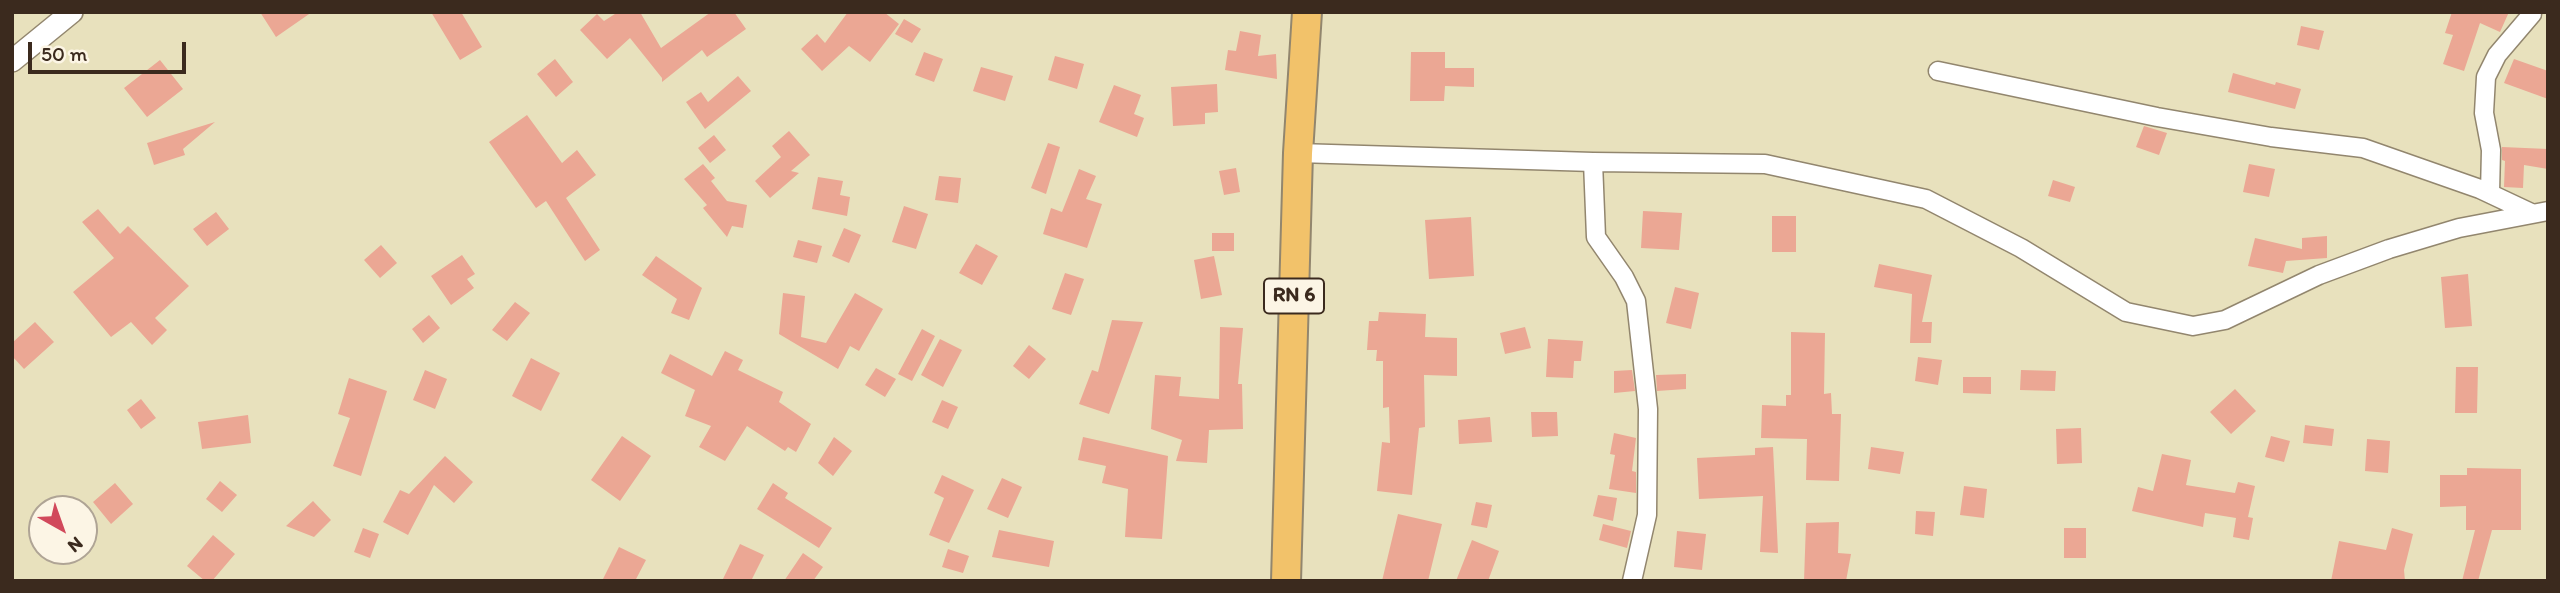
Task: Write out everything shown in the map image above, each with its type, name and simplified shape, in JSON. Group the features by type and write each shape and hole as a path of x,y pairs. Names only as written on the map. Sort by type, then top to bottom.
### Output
{"main road":[{"name":"RN 6","path":"1286,581 1298,153 1307,12"}],"street":[{"path":"12,61 72,12"},
{"path":"2490,193 2491,150 2484,113 2486,77 2497,55 2531,13 2548,24"},
{"path":"1938,71 2157,117 2271,137 2363,148 2540,212"},
{"path":"1298,153 1765,164 1926,199 2021,248 2126,313 2193,326 2225,320 2319,275 2389,250 2459,228 2540,212"},
{"path":"1593,162 1595,236 1624,277 1636,301 1648,409 1647,515 1632,581"}],"building":[{"path":"260,12 312,12 276,37"},
{"path":"431,12 461,12 482,47 460,60"},
{"path":"618,12 640,12 661,48 711,12 734,12 746,29 707,57 702,50 662,82 662,78 630,38 607,59 580,30 597,14 604,21"},
{"path":"848,12 884,12 899,24 870,62 849,46 822,71 801,49 817,34 825,43"},
{"path":"2452,12 2509,12 2500,32 2480,23 2464,71 2443,64 2453,35 2445,33"},
{"path":"904,19 921,29 912,43 895,34"},
{"path":"2301,26 2324,31 2319,50 2297,45"},
{"path":"1240,31 1261,35 1258,56 1276,54 1277,79 1225,70 1228,50 1236,51"},
{"path":"924,52 943,59 934,82 915,75"},
{"path":"1411,52 1445,52 1445,68 1474,68 1474,87 1445,86 1444,101 1410,101"},
{"path":"1055,56 1084,64 1077,89 1048,80"},
{"path":"555,59 573,82 556,97 537,74"},
{"path":"2514,59 2548,71 2548,99 2504,83"},
{"path":"160,60 183,89 147,117 124,88"},
{"path":"981,67 1013,76 1005,101 973,91"},
{"path":"2233,73 2301,89 2295,109 2228,92"},
{"path":"738,76 751,91 705,129 686,102 701,92 708,102"},
{"path":"1217,84 1218,112 1205,113 1205,124 1173,126 1171,87"},
{"path":"1114,85 1141,95 1134,114 1144,118 1137,137 1099,122"},
{"path":"527,115 562,163 577,150 596,175 566,198 600,250 585,261 546,201 536,208 489,142"},
{"path":"215,122 183,149 185,155 154,165 147,143"},
{"path":"2144,126 2167,133 2159,155 2136,147"},
{"path":"789,131 810,155 791,171 799,173 770,198 755,181 781,157 772,146"},
{"path":"714,135 726,150 710,163 698,148"},
{"path":"1048,143 1060,147 1046,194 1031,188"},
{"path":"2502,147 2548,149 2548,169 2524,165 2523,188 2504,187 2505,161 2502,160"},
{"path":"703,164 715,178 711,181 727,201 747,205 743,228 732,226 727,237 703,208 707,205 684,179"},
{"path":"2249,164 2275,169 2269,197 2243,192"},
{"path":"1236,168 1240,192 1224,195 1219,171"},
{"path":"1079,169 1096,176 1086,199 1102,204 1087,248 1043,234 1051,208 1062,212"},
{"path":"939,176 961,178 958,203 935,200"},
{"path":"818,177 843,181 840,195 850,197 847,216 812,209"},
{"path":"2053,180 2075,187 2070,202 2048,196"},
{"path":"904,206 928,214 916,249 892,242"},
{"path":"98,209 120,234 128,226 189,286 155,318 167,330 152,345 131,322 111,337 73,292 114,258 82,222"},
{"path":"1643,211 1682,213 1679,250 1641,248"},
{"path":"216,212 229,229 207,246 193,229"},
{"path":"1772,216 1796,216 1796,252 1772,252"},
{"path":"1471,217 1474,276 1429,279 1425,220"},
{"path":"844,228 861,235 849,263 832,256"},
{"path":"1212,233 1234,233 1234,251 1212,251"},
{"path":"2327,236 2327,258 2286,261 2283,273 2248,266 2255,238 2302,249 2302,238"},
{"path":"798,240 822,246 817,263 793,257"},
{"path":"976,244 998,256 982,285 959,273"},
{"path":"381,245 397,263 380,278 364,260"},
{"path":"462,255 475,274 467,279 474,288 451,305 431,276"},
{"path":"656,256 702,288 689,320 671,313 677,299 642,275"},
{"path":"1214,256 1222,295 1201,299 1194,260"},
{"path":"1879,264 1932,275 1922,322 1932,322 1931,343 1910,343 1912,294 1874,287"},
{"path":"1065,273 1084,279 1071,315 1052,309"},
{"path":"2468,274 2472,326 2445,328 2441,277"},
{"path":"1675,287 1699,293 1691,329 1666,323"},
{"path":"783,293 805,296 801,337 826,343 855,293 883,309 859,351 850,346 838,369 779,334"},
{"path":"515,302 530,313 507,341 492,330"},
{"path":"1379,312 1426,314 1425,337 1457,338 1457,376 1424,375 1425,427 1419,428 1412,495 1377,491 1382,442 1390,443 1389,407 1383,408 1383,361 1376,361 1377,350 1367,350 1369,321 1378,321"},
{"path":"429,315 440,328 423,343 412,329"},
{"path":"1112,320 1143,322 1109,414 1079,404 1092,370 1098,372"},
{"path":"35,322 54,342 24,369 12,356 12,343"},
{"path":"1220,327 1243,328 1238,384 1242,384 1243,429 1209,430 1207,463 1176,461 1182,440 1151,429 1155,375 1181,377 1179,396 1219,399"},
{"path":"1525,327 1531,348 1505,354 1500,333"},
{"path":"922,329 935,336 912,381 898,374"},
{"path":"1791,332 1825,333 1824,394 1831,393 1832,414 1841,414 1839,481 1806,480 1807,439 1761,438 1762,405 1786,406 1786,395 1791,395"},
{"path":"940,339 962,350 943,387 921,375"},
{"path":"1548,339 1583,341 1581,361 1574,361 1573,378 1546,377"},
{"path":"1029,345 1046,359 1029,379 1013,366"},
{"path":"725,351 743,360 738,370 783,392 779,402 811,424 796,452 788,447 785,451 747,426 725,461 699,447 711,426 685,416 695,390 661,373 670,354 712,376"},
{"path":"1918,357 1942,360 1938,385 1915,381"},
{"path":"531,358 560,373 541,411 512,396"},
{"path":"2456,367 2478,367 2477,413 2455,413"},
{"path":"876,368 896,379 885,397 865,385"},
{"path":"425,370 447,379 435,409 413,400"},
{"path":"1632,370 1635,391 1614,393 1614,371"},
{"path":"2021,370 2056,371 2055,391 2020,390"},
{"path":"1686,374 1686,389 1657,391 1656,375"},
{"path":"1963,377 1991,377 1991,394 1963,393"},
{"path":"349,378 387,391 361,476 333,466 350,418 338,414"},
{"path":"2235,389 2256,411 2231,434 2210,412"},
{"path":"141,399 156,418 141,429 127,410"},
{"path":"942,400 958,407 948,429 932,422"},
{"path":"1531,412 1557,412 1558,436 1532,437"},
{"path":"248,415 251,443 202,449 198,422"},
{"path":"1490,417 1492,442 1459,444 1458,420"},
{"path":"2305,425 2334,429 2332,446 2303,443"},
{"path":"2081,428 2082,463 2057,464 2056,429"},
{"path":"1614,433 1636,438 1632,471 1636,472 1636,493 1609,489 1615,455 1610,454"},
{"path":"622,436 651,456 620,501 591,480"},
{"path":"2271,436 2290,441 2284,462 2265,457"},
{"path":"834,437 852,451 833,476 818,463"},
{"path":"1083,437 1168,456 1162,539 1125,537 1128,489 1102,483 1106,466 1078,460"},
{"path":"2367,439 2390,441 2388,473 2365,471"},
{"path":"1773,447 1778,553 1760,552 1763,496 1699,499 1697,458 1755,455 1755,448"},
{"path":"1871,447 1904,452 1900,474 1868,469"},
{"path":"2162,454 2191,460 2186,485 2235,493 2238,482 2255,486 2248,517 2253,518 2249,540 2233,537 2236,518 2205,513 2203,527 2132,511 2138,487 2153,491"},
{"path":"445,456 473,482 454,503 434,485 408,535 383,522 400,490 409,494"},
{"path":"2467,468 2521,469 2521,530 2492,530 2478,581 2462,581 2475,530 2466,530 2466,506 2440,507 2440,475 2467,475"},
{"path":"942,475 974,490 949,543 929,535 944,498 934,493"},
{"path":"1002,478 1022,487 1008,518 987,509"},
{"path":"220,481 237,495 222,512 206,499"},
{"path":"115,483 133,504 111,524 98,508 98,498"},
{"path":"773,483 788,493 785,498 832,528 819,548 757,509"},
{"path":"1964,486 1987,489 1984,518 1960,515"},
{"path":"1598,495 1617,498 1613,521 1593,516"},
{"path":"313,501 331,520 314,537 286,526"},
{"path":"1476,502 1492,505 1487,528 1471,525"},
{"path":"1916,511 1935,512 1933,536 1915,534"},
{"path":"1398,514 1442,524 1428,581 1382,581"},
{"path":"1839,522 1838,553 1851,554 1846,581 1804,581 1806,523"},
{"path":"1603,524 1631,531 1627,548 1599,540"},
{"path":"363,528 379,534 370,558 354,552"},
{"path":"2064,528 2086,528 2086,558 2064,558"},
{"path":"2392,528 2413,534 2404,570 2405,581 2331,581 2339,541 2386,550"},
{"path":"999,530 1054,541 1049,567 992,557"},
{"path":"1677,531 1706,534 1702,570 1674,567"},
{"path":"213,535 235,554 212,581 205,581 187,566"},
{"path":"1472,540 1499,551 1488,581 1456,581"},
{"path":"740,544 764,555 751,581 722,581"},
{"path":"619,547 646,560 635,581 602,581"},
{"path":"948,549 969,556 963,573 942,567"},
{"path":"803,553 823,567 813,581 784,581"}]}
